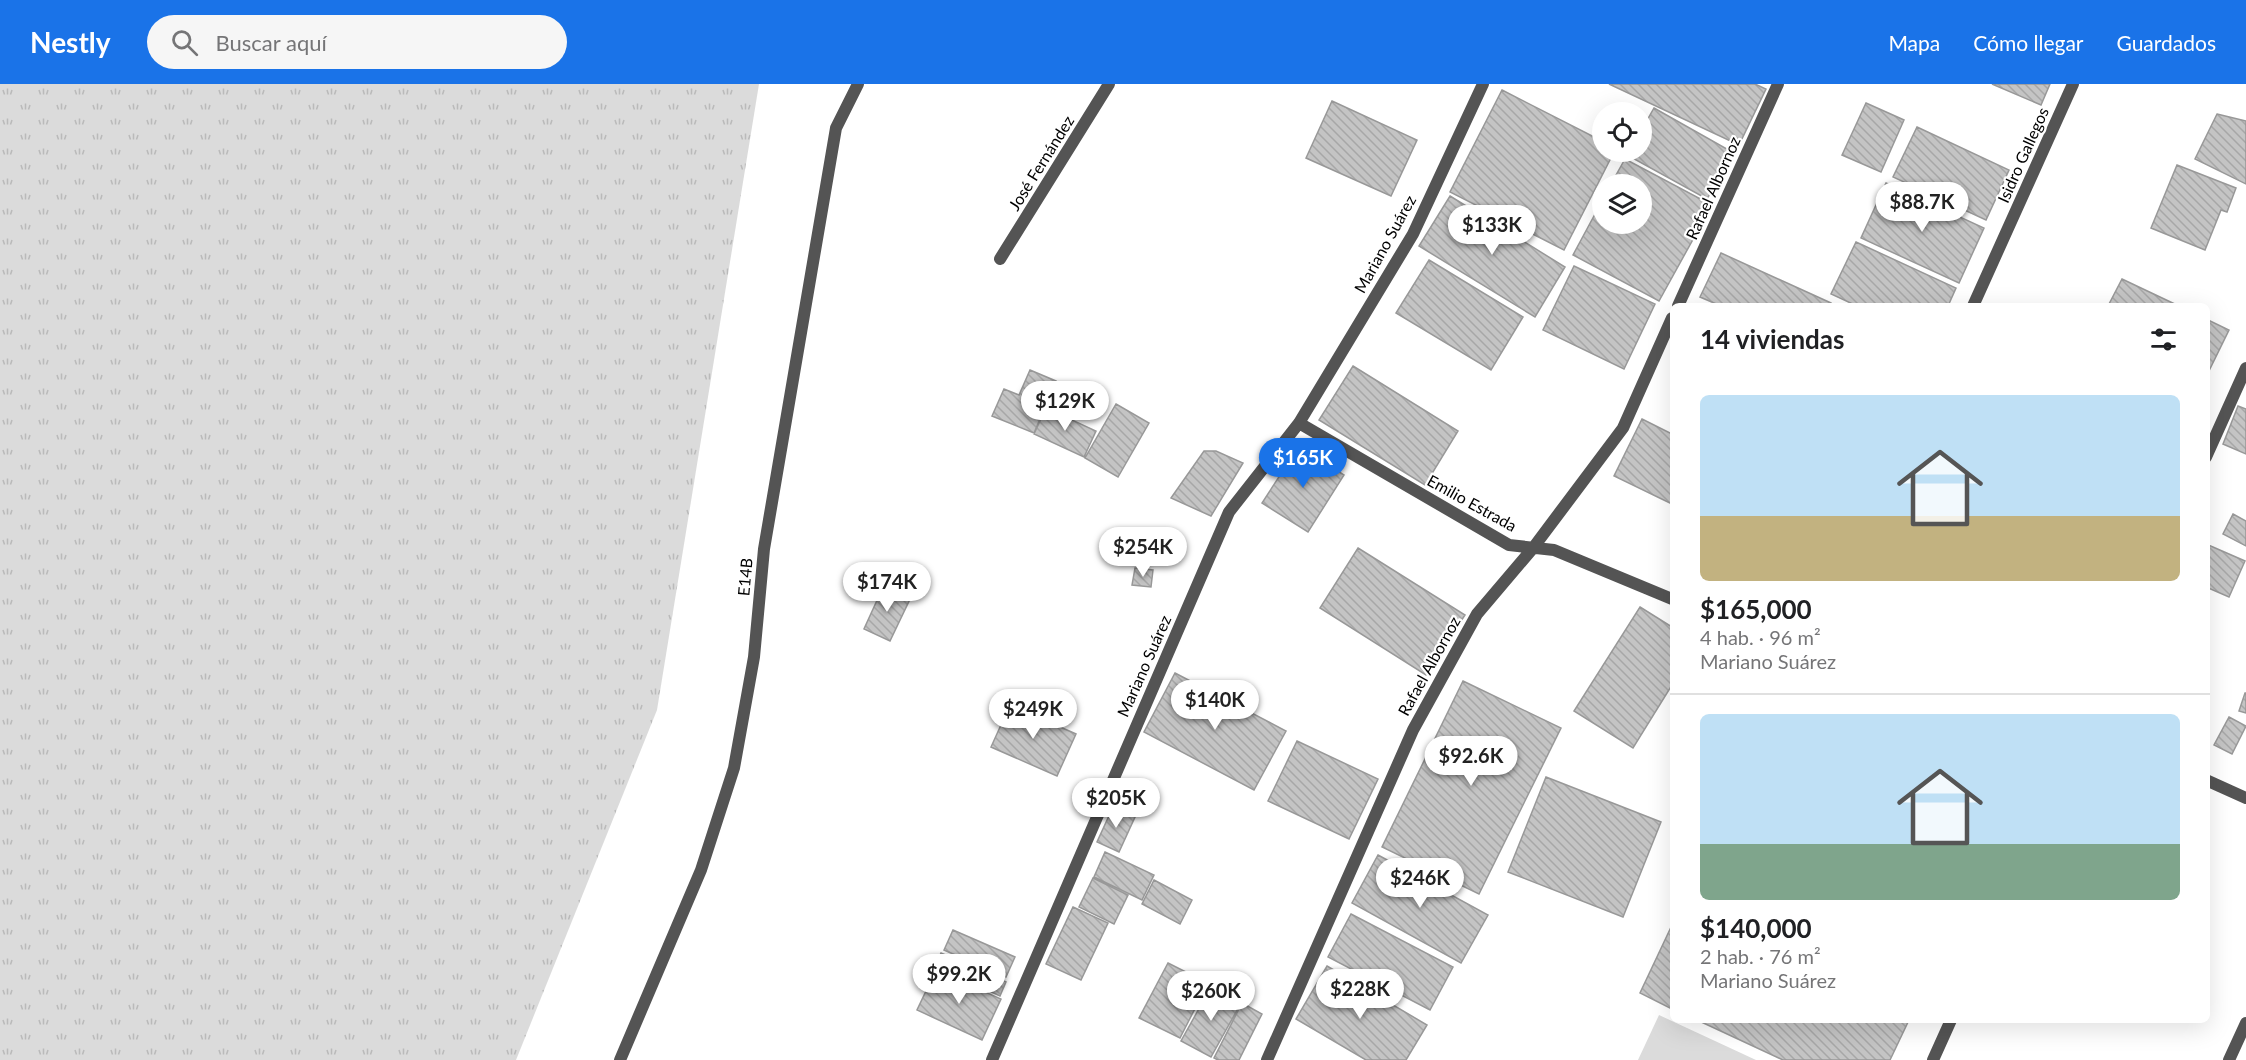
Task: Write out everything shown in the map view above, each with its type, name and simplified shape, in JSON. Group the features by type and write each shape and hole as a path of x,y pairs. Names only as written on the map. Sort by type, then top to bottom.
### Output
{"street":[{"name":"E14B","path":"620,1060 701,870 734,768 754,657 764,549 836,128 858,84"},
{"name":"José Fernández","path":"1000,259 1109,84"},
{"name":"Mariano Suárez","path":"992,1060 1229,512 1299,423 1413,234 1483,84"},
{"name":"Rafael Albornoz","path":"1679,303 1778,84"},
{"name":"Isidro Gallegos","path":"1974,303 2073,84"},
{"name":"Rafael Albornoz","path":"1267,1060 1413,729 1477,614 1533,548 1623,428 1670,322"},
{"path":"2210,448 2246,368"},
{"name":"Emilio Estrada","path":"1299,423 1509,545 1554,550 1670,598"},
{"path":"2210,782 2246,798"},
{"path":"1933,1060 1950,1023"},
{"path":"2229,1060 2246,1023"}],"green space":[{"path":"0,84 759,84 657,710 516,1060 0,1060"},
{"path":"1659,1015 1670,1020 1670,1023 1676,1023 1756,1060 1638,1060"}],"building":[{"path":"1609,84 1755,84 1766,89 1739,145 1652,104 1652,102"},
{"path":"1992,84 2050,84 2041,105"},
{"path":"1502,90 1592,136 1592,162 1609,162 1603,174 1592,174 1592,195 1564,250 1450,192"},
{"path":"1332,101 1417,140 1391,196 1306,158"},
{"path":"1866,103 1904,120 1881,172 1842,155"},
{"path":"1654,108 1734,153 1707,199 1640,162 1652,162 1652,112"},
{"path":"2217,114 2246,121 2246,184 2195,159"},
{"path":"1917,127 2009,170 1986,220 1893,177"},
{"path":"1623,162 1631,162 1712,205 1659,301 1573,255 1592,220 1592,234 1652,234 1652,174 1617,174"},
{"path":"2177,165 2236,188 2227,212 2221,210 2205,250 2151,228"},
{"path":"1886,183 1984,228 1959,283 1861,238"},
{"path":"1450,196 1565,267 1535,317 1419,246"},
{"path":"1856,242 1956,288 1949,303 1850,303 1831,294"},
{"path":"1721,253 1831,303 1714,303 1700,297"},
{"path":"1429,260 1523,317 1491,370 1396,313"},
{"path":"1574,266 1655,304 1624,369 1543,330"},
{"path":"2122,279 2173,303 2110,303"},
{"path":"2210,321 2229,330 2210,369"},
{"path":"1353,366 1458,431 1425,485 1319,420"},
{"path":"1030,370 1056,381 1034,433 992,416 1004,389 1019,395"},
{"path":"1116,404 1149,423 1118,477 1085,458"},
{"path":"2238,406 2246,409 2246,454 2223,444"},
{"path":"1046,408 1096,431 1084,457 1034,434"},
{"path":"1642,419 1670,433 1670,503 1614,476"},
{"path":"1299,446 1344,475 1308,532 1262,503"},
{"path":"1204,451 1216,451 1243,463 1211,516 1171,498"},
{"path":"2233,514 2246,521 2246,546 2223,534"},
{"path":"2210,546 2245,561 2229,597 2210,589"},
{"path":"1358,548 1465,615 1426,675 1320,608"},
{"path":"1135,568 1153,570 1151,587 1132,585"},
{"path":"884,585 911,597 890,641 864,629"},
{"path":"1640,607 1670,626 1670,688 1633,748 1574,711"},
{"path":"1175,673 1286,731 1254,790 1144,732"},
{"path":"1463,681 1561,728 1479,894 1382,847"},
{"path":"2246,693 2246,713 2239,711"},
{"path":"1010,705 1076,734 1057,776 991,747"},
{"path":"2229,717 2246,726 2232,754 2214,745"},
{"path":"1297,741 1378,779 1349,839 1268,801"},
{"path":"1546,777 1661,822 1623,917 1508,872"},
{"path":"1113,807 1135,817 1119,852 1097,842"},
{"path":"1105,852 1154,875 1142,900 1094,877"},
{"path":"1378,855 1488,915 1461,963 1352,903"},
{"path":"1093,878 1128,895 1114,924 1079,907"},
{"path":"1154,880 1192,900 1180,924 1142,904"},
{"path":"1073,907 1108,923 1081,980 1046,964"},
{"path":"1351,914 1453,967 1430,1010 1328,957"},
{"path":"1670,929 1670,1008 1640,993"},
{"path":"953,930 1015,957 1006,977 944,950"},
{"path":"941,953 1006,982 1000,996 935,966"},
{"path":"1168,963 1208,983 1180,1038 1139,1018"},
{"path":"1327,966 1427,1025 1406,1060 1366,1060 1296,1019"},
{"path":"936,970 1001,999 982,1040 917,1010"},
{"path":"1211,987 1241,1003 1211,1057 1181,1041"},
{"path":"1242,1003 1262,1014 1239,1060 1218,1060 1214,1058"},
{"path":"1703,1023 1908,1023 1890,1060 1783,1060"}]}
